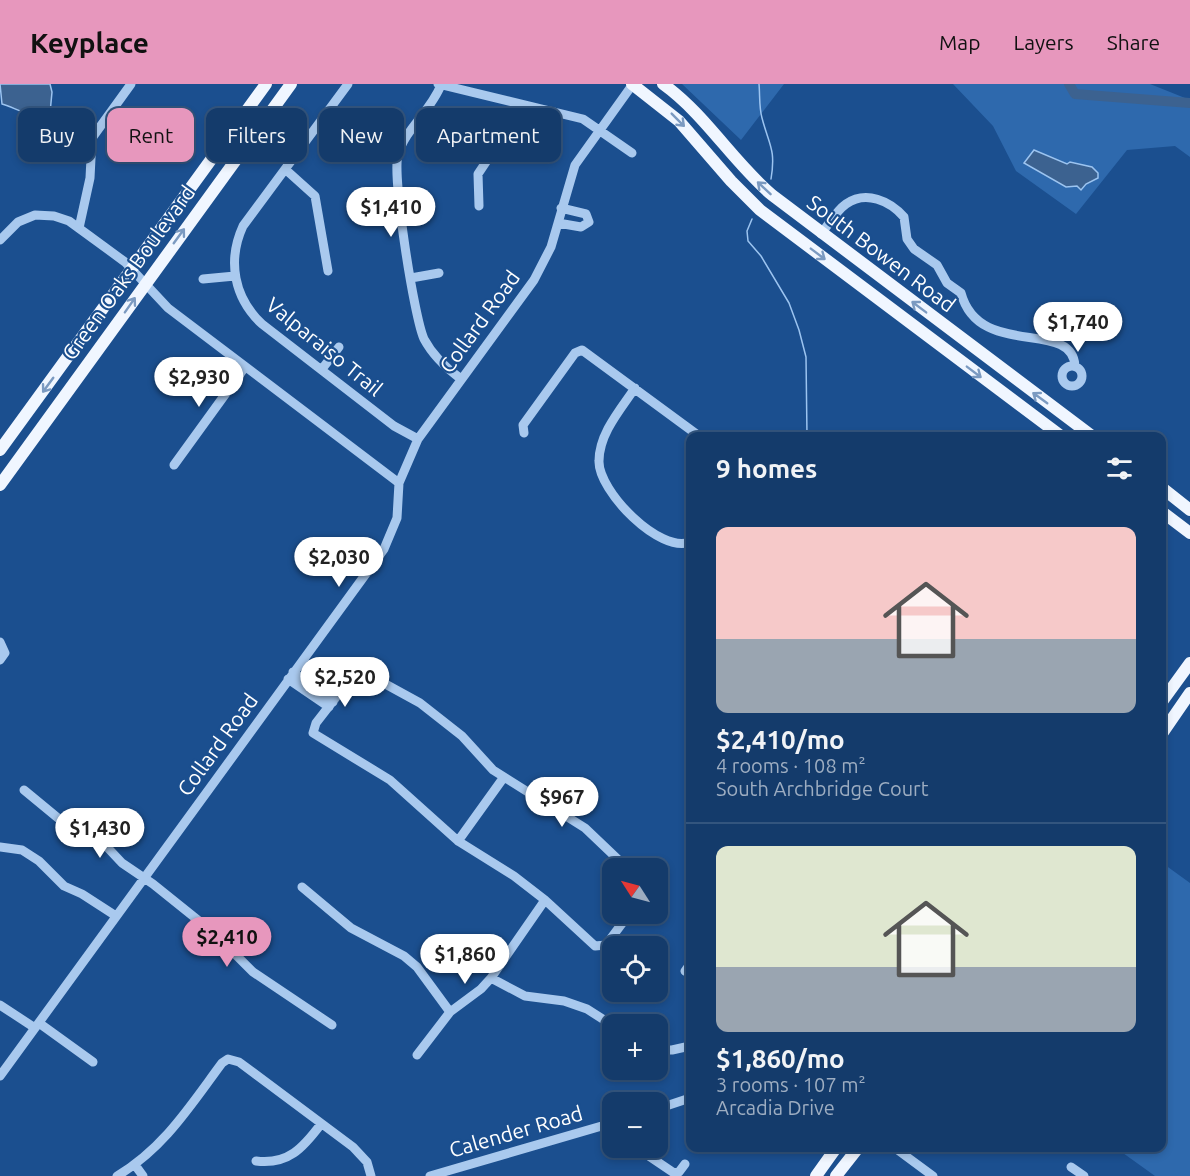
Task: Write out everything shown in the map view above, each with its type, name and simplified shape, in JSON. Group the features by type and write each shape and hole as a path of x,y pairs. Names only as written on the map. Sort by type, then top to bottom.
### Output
{"main road":[{"path":"0,450 266,84"},
{"name":"Green Oaks Boulevard","path":"0,485 291,84"},
{"name":"South Bowen Road","path":"632,84 679,121 735,186 760,210 1056,432"},
{"name":"South Bowen Road","path":"663,84 705,120 764,189 1087,432"},
{"path":"1005,395 1016,380"},
{"path":"1166,491 1190,510"},
{"path":"1166,515 1190,533"},
{"path":"1166,696 1190,663"},
{"path":"1166,728 1190,693"},
{"path":"816,1176 833,1152"},
{"path":"836,1176 855,1152"}],"street":[{"path":"79,228 90,178 92,138 131,84"},
{"name":"Valparaiso Trail","path":"348,84 240,234 234,256 235,276 241,296 257,320 394,426 418,439"},
{"path":"461,379 441,363 425,340 417,318 396,175 400,149 433,102 439,84 579,117 599,128 632,153"},
{"name":"Collard Road","path":"0,1076 391,536 398,513 399,483 418,439 534,280 551,247 575,165 632,84"},
{"path":"479,206 478,174 508,129 516,103"},
{"path":"285,169 315,196 328,271"},
{"path":"821,234 851,201 871,198 885,201 904,217 907,239 910,244 937,265 947,283 961,293 964,304 974,319 987,328 1001,333 1038,338 1058,344 1071,354 1075,366"},
{"path":"558,223 581,227 589,222 586,214 561,208"},
{"path":"0,240 18,222 35,215 59,217 79,228 132,269 168,308 399,483"},
{"path":"411,278 439,273"},
{"path":"203,279 235,276"},
{"path":"322,369 339,347"},
{"path":"524,433 523,425 575,353 582,350 694,432"},
{"path":"174,465 245,367"},
{"path":"635,388 602,440 598,463 603,483 618,504 655,534 675,544 686,544"},
{"path":"0,642 5,653 0,660"},
{"path":"616,858 585,828 504,777 462,736 420,703 368,672 358,669 316,723 314,733 390,780 458,842 514,876 545,900 595,946 606,945 622,924"},
{"path":"290,676 331,704"},
{"path":"458,842 504,777"},
{"path":"24,790 64,823 100,841 122,863 214,933 253,972 332,1025"},
{"path":"0,847 22,850 39,861 64,886 82,894 116,916"},
{"path":"302,887 351,928 404,956 417,967 450,1012"},
{"path":"417,1056 450,1012 482,989 530,926 545,900"},
{"path":"491,978 525,996 564,1001 580,1006 602,1019"},
{"path":"0,1005 37,1025 93,1062"},
{"path":"668,1050 686,1047"},
{"path":"117,1176 135,1165 159,1145 222,1063 228,1059 239,1062 363,1156 371,1176"},
{"path":"668,1105 686,1099"},
{"path":"256,1161 268,1162 292,1156 305,1145 321,1124"},
{"name":"Calender Road","path":"430,1176 602,1126"},
{"path":"900,1152 933,1176"},
{"path":"652,1158 674,1173 679,1172 686,1164"},
{"path":"135,1165 143,1176"},
{"path":"1071,1167 1084,1176"}],"shaded area":[{"path":"0,84 50,84 52,92 50,108 18,108 18,110 2,104"},
{"path":"682,84 784,84 741,140"},
{"path":"953,84 1150,84 1190,100 1190,157 1175,146 1127,150 1076,214 1016,171 993,126"},
{"path":"1034,150 1067,164 1070,162 1092,167 1098,173 1098,178 1086,184 1081,190 1077,186 1066,187 1024,163"},
{"path":"1166,866 1190,883 1190,1176 1155,1176 1122,1152 1166,1152"}],"waterway":[{"path":"759,84 761,114 772,154 771,179"},
{"path":"1069,84 1075,94 1190,103"},
{"path":"752,219 747,231 748,241 761,256 789,303 806,357 807,432"}]}
